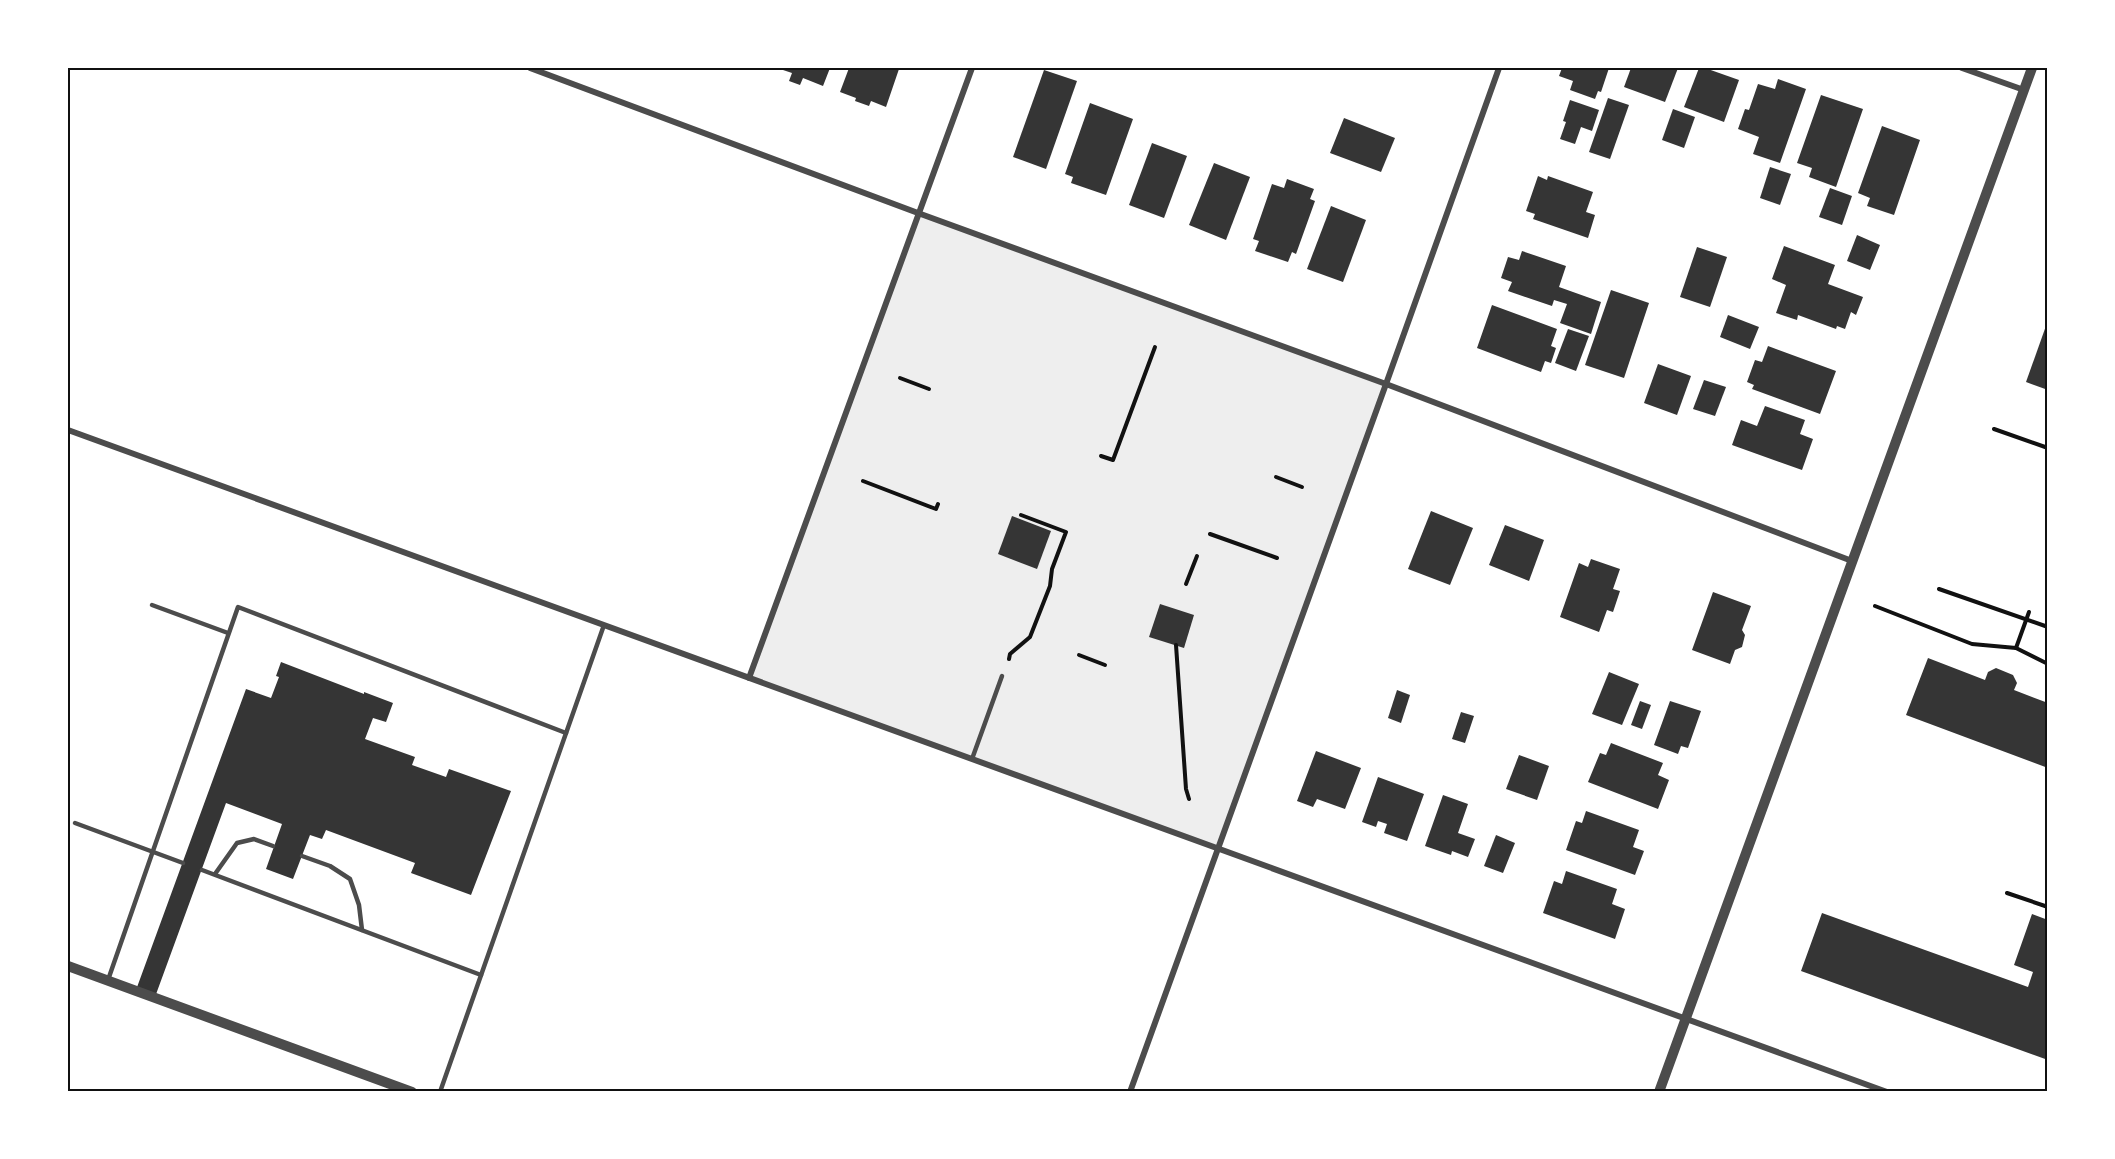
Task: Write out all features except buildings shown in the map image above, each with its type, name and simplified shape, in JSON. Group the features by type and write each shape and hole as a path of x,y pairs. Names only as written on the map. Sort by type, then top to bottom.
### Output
{"street":[{"path":"530,68 1386,384 1852,561"},
{"path":"749,678 972,68"},
{"path":"1130,1092 1498,68"},
{"path":"1962,68 2024,90"},
{"path":"1659,1092 2032,68"},
{"path":"68,430 1887,1092"},
{"path":"68,966 412,1092"}],"lane":[{"path":"152,605 228,633"},
{"path":"108,980 238,607 566,733"},
{"path":"440,1092 604,625"},
{"path":"972,759 1002,676"},
{"path":"75,823 183,863"},
{"path":"215,874 237,843 254,839 273,846"},
{"path":"302,855 330,866 350,879 358,905 362,930"},
{"path":"202,870 481,975"}],"path":[{"path":"1101,456 1113,460 1155,347"},
{"path":"900,378 928,389"},
{"path":"1994,429 2048,448"},
{"path":"1276,477 1302,487"},
{"path":"863,482 936,509 938,504"},
{"path":"1002,676 1011,654 1030,637 1050,586 1052,569 1066,532 1021,515"},
{"path":"1210,534 1277,558"},
{"path":"1186,584 1197,556"},
{"path":"1939,589 2048,627"},
{"path":"1875,606 1972,644 2016,648 2048,664"},
{"path":"2016,648 2029,612"},
{"path":"1176,645 1186,789 1189,799"},
{"path":"1079,655 1106,665"},
{"path":"2007,893 2048,907"}],"shaded area":[{"path":"918,213 1386,384 1219,849 749,678"}]}
